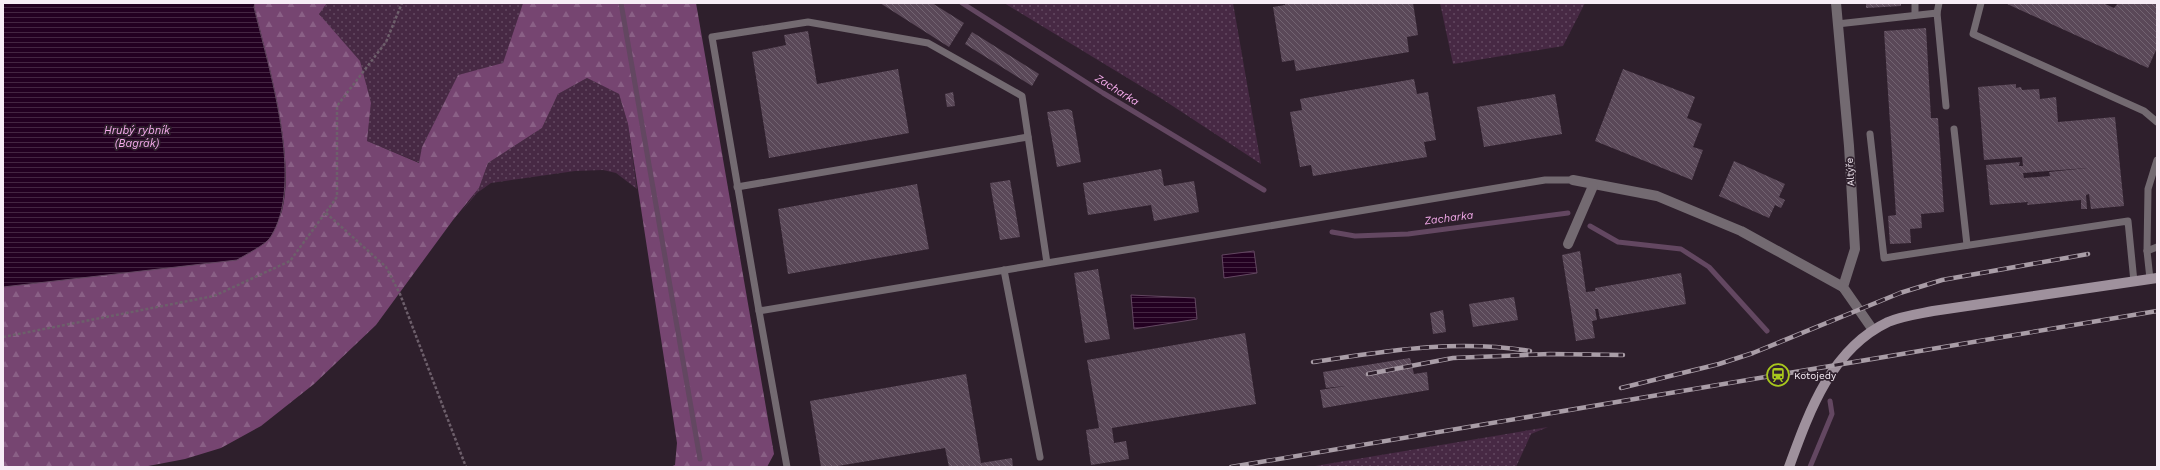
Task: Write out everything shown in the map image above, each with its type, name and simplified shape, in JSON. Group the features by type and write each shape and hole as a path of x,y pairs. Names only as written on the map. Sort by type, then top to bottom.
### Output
{"main road":[{"path":"1789,467 1807,420 1836,364 1854,344 1873,330 1908,316 1933,311 2153,279"}],"street":[{"name":"Altýře","path":"1836,3 1849,146 1855,249 1843,287"},
{"path":"1573,180 1593,186 1657,196 1741,231 1843,287 1873,330"},
{"path":"1568,244 1593,186"}],"lane":[{"path":"1915,3 1915,15"},
{"path":"1939,3 1937,13 1946,106"},
{"path":"1981,3 1973,34 2144,111 2157,122"},
{"path":"1837,24 1937,13"},
{"path":"787,467 712,37 808,22 928,43 1022,96 1047,263"},
{"path":"1954,129 1967,246"},
{"path":"1870,134 1884,258 2128,221 2134,282"},
{"path":"737,187 1028,137"},
{"path":"2153,279 2147,251 2148,190 2157,160"},
{"path":"759,311 1537,182 1573,180"},
{"path":"2147,251 2157,247"},
{"path":"1004,270 1040,457"}],"path":[{"path":"3,337 214,296 290,261 337,198 337,106 386,42 402,3"},
{"path":"326,213 386,267 400,294 466,467"}],"shaded area":[{"path":"327,3 523,3 503,64 458,75 422,147 420,163 367,141 371,103 319,13"},
{"path":"1004,3 1233,3 1261,164 1162,99"},
{"path":"1440,3 1585,3 1563,46 1453,64"},
{"path":"587,78 619,94 628,124 637,189 616,173 603,170 575,171 491,183 477,193 462,211 479,188 488,163 542,128 558,94"},
{"path":"1548,427 1531,434 1516,467 1309,467"}],"green space":[{"path":"255,3 327,3 319,14 360,61 371,103 367,141 419,163 422,147 458,75 503,63 523,3 696,3 774,454 767,467 670,467 675,465 677,443 628,124 619,94 587,78 558,94 542,128 488,163 479,188 453,220 376,325 314,384 261,426 221,448 185,459 143,467 3,467 3,287 269,239 282,211 286,164 283,137 273,81 254,6"}],"water":[{"name":"Hrubý rybník (Bagrák)","path":"3,3 255,3 254,7 275,92 281,124 284,157 285,187 280,215 270,238 259,247 237,260 3,287"},
{"path":"1254,251 1257,273 1224,278 1222,255"},
{"path":"1131,295 1195,298 1197,319 1134,329"}],"building":[{"path":"880,3 932,3 964,23 949,47"},
{"path":"1285,3 1413,3 1418,35 1407,37 1409,52 1296,71 1294,60 1282,62 1273,7 1285,5"},
{"path":"1866,3 1901,3 1901,6 1866,8"},
{"path":"2005,3 2103,3 2114,8 2118,3 2157,3 2157,48 2148,68"},
{"path":"1926,28 1931,118 1938,118 1944,212 1921,214 1922,228 1910,229 1911,243 1890,244 1888,216 1896,215 1884,31"},
{"path":"808,31 817,84 898,69 909,133 769,158 752,52 786,45 784,35"},
{"path":"972,32 1039,74 1032,86 965,44"},
{"path":"1623,69 1695,97 1687,118 1702,124 1693,147 1703,150 1692,180 1595,141"},
{"path":"1414,79 1417,94 1428,92 1436,140 1424,142 1427,157 1313,176 1311,165 1300,167 1290,112 1302,110 1300,99"},
{"path":"2016,84 2016,88 2021,87 2022,90 2039,89 2040,99 2056,97 2058,122 2115,117 2124,206 2091,209 2089,194 2086,195 2087,209 2081,209 2081,200 2027,205 2028,202 1990,205 1986,165 2020,162 2019,166 2023,166 2022,157 1984,160 1978,87","holes":["2087,168 2049,172 2050,176 2024,178 2023,173"]},
{"path":"953,92 955,106 947,107 945,94"},
{"path":"1555,94 1562,134 1484,147 1477,107"},
{"path":"1068,109 1072,111 1081,162 1057,167 1047,112"},
{"path":"1734,161 1785,184 1779,197 1785,200 1781,208 1775,205 1769,218 1719,196"},
{"path":"1161,169 1164,186 1194,181 1199,212 1154,221 1151,205 1088,215 1083,183"},
{"path":"1010,180 1020,237 1000,240 990,183"},
{"path":"917,184 929,249 788,274 778,209"},
{"path":"1580,251 1586,292 1595,291 1595,288 1681,273 1686,304 1600,319 1598,309 1595,309 1597,320 1592,321 1595,338 1576,341 1562,255"},
{"path":"1098,269 1110,339 1085,343 1074,273"},
{"path":"1514,297 1518,320 1473,327 1469,304"},
{"path":"1443,310 1446,332 1433,334 1430,313"},
{"path":"1245,333 1256,404 1112,428 1114,443 1126,441 1129,459 1091,465 1086,430 1099,428 1087,360"},
{"path":"1410,358 1414,374 1427,372 1429,390 1323,408 1320,390 1345,386 1326,388 1323,372"},
{"path":"966,374 981,463 1012,458 1013,467 949,467 945,448 832,467 821,467 810,401"}],"waterway":[{"path":"621,3 700,459"},
{"name":"Zacharka","path":"962,3 1103,93 1264,190"},
{"name":"Zacharka","path":"1332,232 1355,236 1408,234 1568,213"},
{"name":"Zacharka","path":"1590,226 1618,242 1681,249 1709,267 1767,331"},
{"name":"Zacharka","path":"1810,467 1832,414 1830,401"}],"railway":[{"path":"1621,388 1719,364 1753,353 1900,293 1942,280 2088,254"},
{"path":"1231,467 2157,311"},
{"path":"1313,362 1368,354 1448,346 1475,346 1530,351"},
{"path":"1368,374 1453,358 1550,354 1623,355"}],"place":[{"name":"Kotojedy","path":"1778,375"}]}
